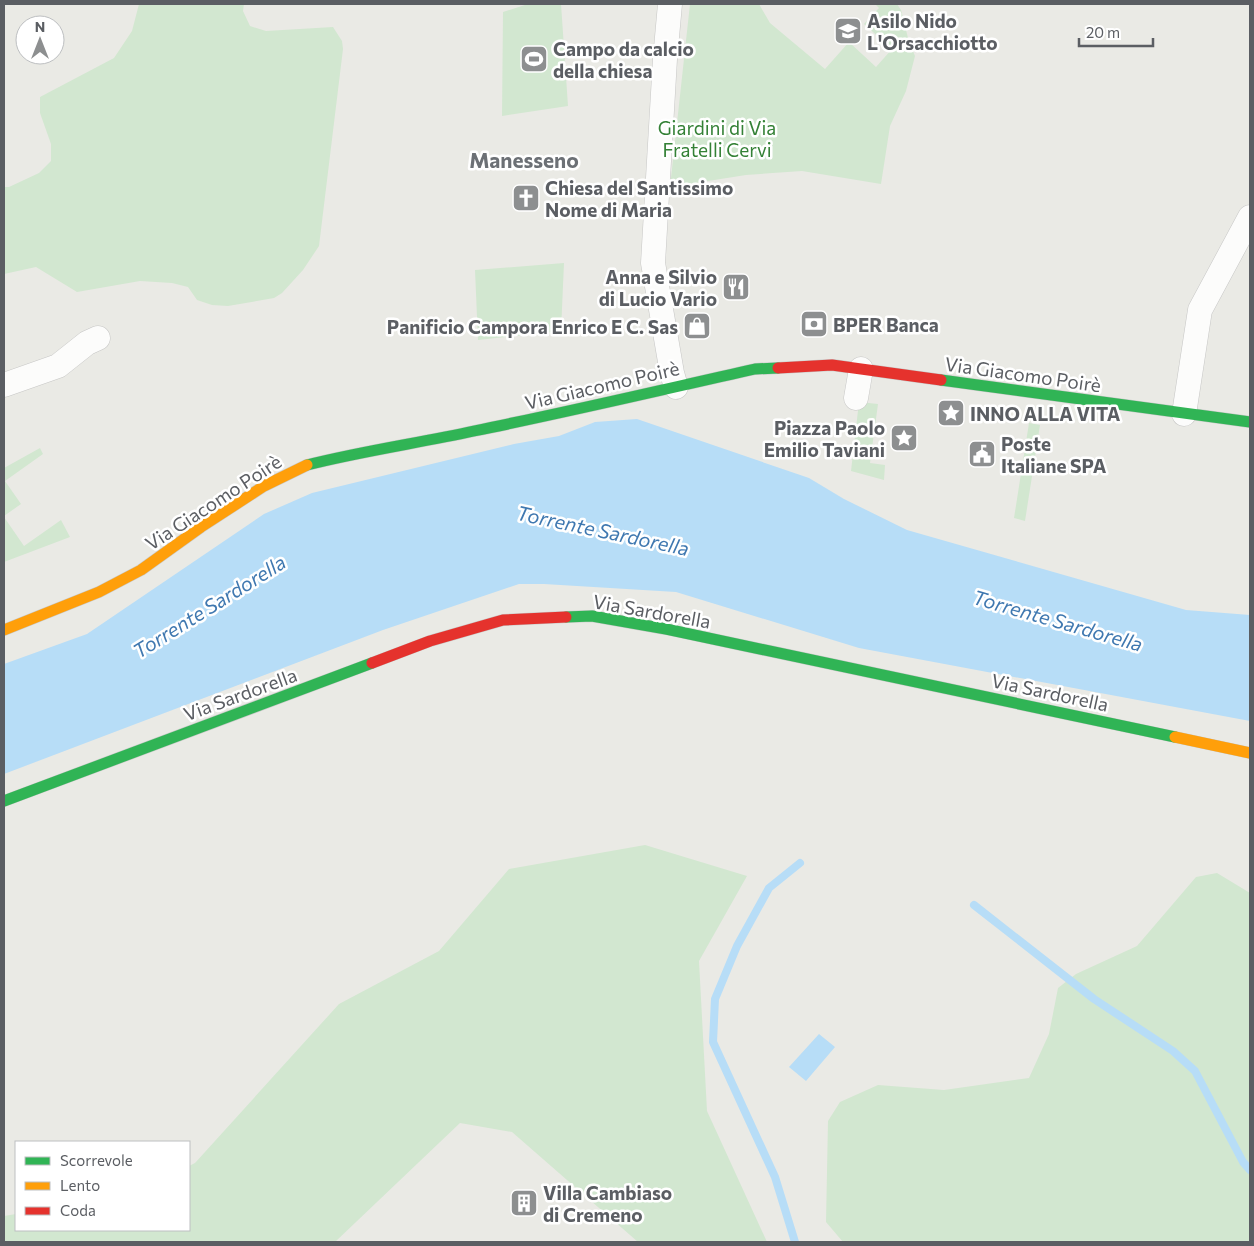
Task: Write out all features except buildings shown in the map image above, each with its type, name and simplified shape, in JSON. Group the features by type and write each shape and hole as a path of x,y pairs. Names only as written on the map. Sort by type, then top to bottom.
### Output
{"street":[{"path":"670,4 653,263 676,387"},
{"path":"1184,414 1200,310 1250,217"},
{"path":"4,385 58,366 87,342 98,338"},
{"name":"Via Giacomo Poirè","path":"4,630 99,592 141,570 264,486 305,466 335,458 471,432 756,368 832,365 1250,422"},
{"path":"856,398 861,369"},
{"name":"Via Sardorella","path":"4,801 430,642 503,620 542,617 592,616 666,629 1250,753"}],"green space":[{"path":"139,4 244,4 243,11 250,26 266,31 333,27 342,41 343,49 319,246 303,270 282,293 274,298 228,306 212,305 197,300 188,287 172,283 140,281 77,292 36,267 4,274 4,187 9,187 39,173 51,161 51,144 40,113 40,97 114,58 132,31"},
{"name":"Campo da calcio della chiesa","path":"528,4 561,4 568,106 502,116 503,12"},
{"name":"Giardini di Via Fratelli Cervi","path":"690,4 759,4 770,23 825,69 849,42 876,67 892,49 864,24 879,8 875,4 897,4 901,10 909,42 915,56 906,91 890,126 881,184 802,171 746,175 670,187"},
{"path":"564,263 561,331 478,340 475,270"},
{"path":"859,402 878,404 870,463 885,465 884,480 851,471"},
{"path":"1029,423 1040,425 1025,521 1014,518"},
{"path":"40,448 43,454 5,481 21,504 4,516 4,468"},
{"path":"4,517 24,546 61,520 70,537 4,562"},
{"path":"645,845 747,876 699,961 707,1111 767,1242 638,1242 512,1132 460,1123 335,1242 4,1242 4,1216 15,1214 15,1231 190,1231 190,1166 195,1163 339,1004 439,951 509,869"},
{"path":"1217,873 1250,893 1250,1242 843,1242 826,1222 828,1121 840,1102 878,1085 944,1090 1029,1078 1049,1034 1058,988 1076,974 1137,946 1196,877"}],"water":[{"name":"Torrente Sardorella","path":"637,419 809,478 844,499 907,530 1186,610 1250,615 1250,721 859,648 676,592 519,584 383,630 4,774 4,664 87,634 264,514 312,493 514,444 559,436 595,422"},
{"path":"819,1034 835,1047 806,1081 789,1067"}],"waterway":[{"path":"795,1242 775,1177 713,1042 715,999 737,946 769,888 800,863"},
{"path":"974,905 1094,999 1173,1051 1195,1071 1243,1162 1250,1170"}],"traffic: fast":[{"path":"307,465 544,416 755,369 778,368"},
{"path":"941,380 1250,422"},
{"path":"566,617 592,616 666,629 1175,737"},
{"path":"4,801 372,663"}],"traffic: slow":[{"path":"4,630 99,592 141,570 201,527 264,486 307,465"},
{"path":"1175,737 1250,753"}],"traffic: jam":[{"path":"778,368 832,365 941,380"},
{"path":"372,663 430,641 503,620 566,617"}],"place":[{"name":"Asilo Nido L'Orsacchiotto","path":"848,31"},
{"name":"Campo da calcio della chiesa","path":"534,59"},
{"name":"Chiesa del Santissimo Nome di Maria","path":"526,198"},
{"name":"Anna e Silvio di Lucio Vario","path":"736,287"},
{"name":"BPER Banca","path":"814,324"},
{"name":"Panificio Campora Enrico E C. Sas","path":"697,326"},
{"name":"INNO ALLA VITA","path":"951,413"},
{"name":"Piazza Paolo Emilio Taviani","path":"904,438"},
{"name":"Poste Italiane SPA","path":"982,454"},
{"name":"Villa Cambiaso di Cremeno","path":"524,1203"}],"district":[{"name":"Manesseno","path":"524,159"}]}
